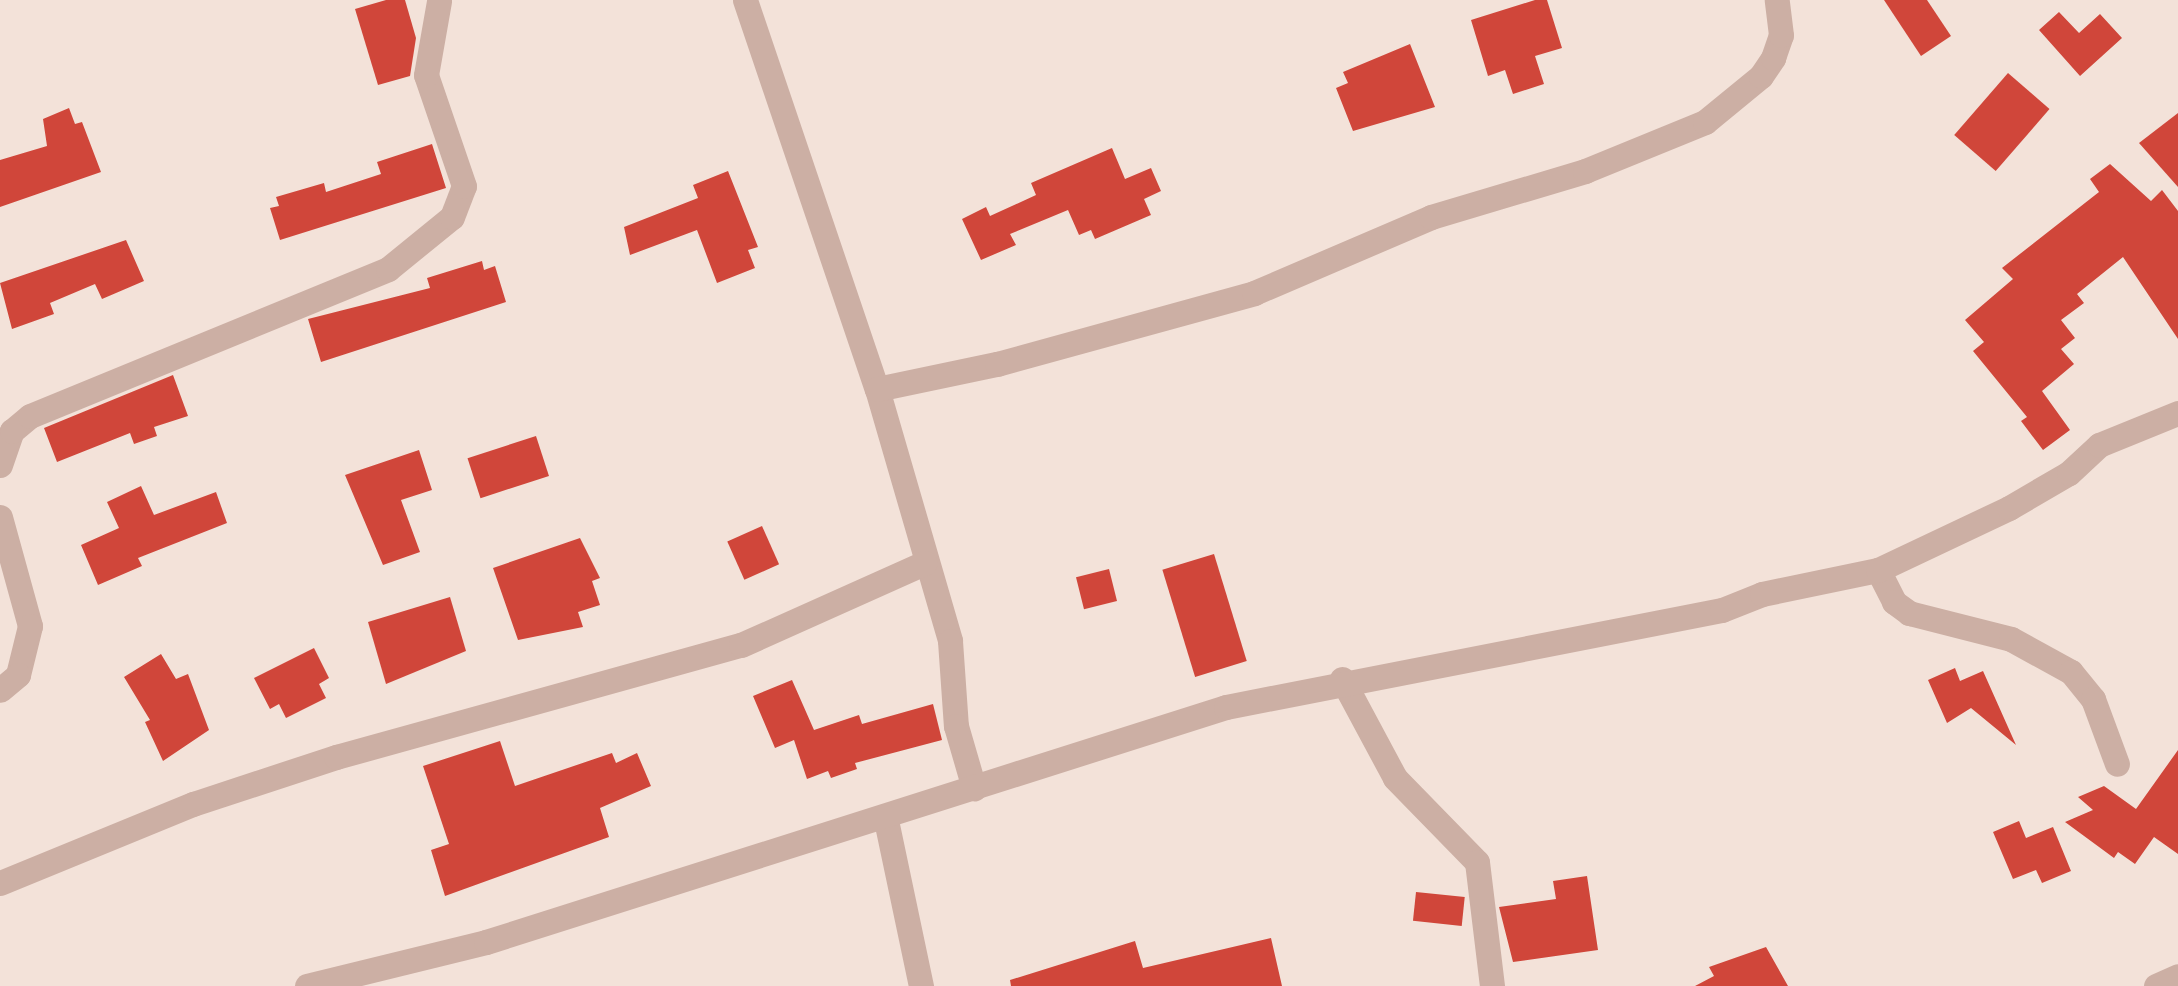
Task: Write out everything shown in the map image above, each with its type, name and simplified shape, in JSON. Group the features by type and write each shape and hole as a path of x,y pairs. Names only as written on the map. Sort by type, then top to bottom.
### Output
{"street":[{"path":"744,0 877,388 924,563 950,640 956,726 974,788"},
{"path":"877,388 997,364 1254,293 1431,217 1585,171 1705,122 1760,76 1773,58 1781,35 1777,0"},
{"path":"1,454 30,416 388,269 452,216 464,186 426,74 439,1"},
{"path":"307,986 486,942 886,820 1226,707 1342,679 1722,610 1762,594 1878,570 1940,546 2069,474 2100,446 2175,418"},
{"path":"0,517 30,626 18,675 0,690"},
{"path":"0,882 193,804 336,757 741,645 924,563"},
{"path":"1878,570 1894,602 1910,613 2011,639 2070,672 2092,699 2117,764"},
{"path":"1342,679 1395,778 1477,862 1492,986"},
{"path":"886,820 922,986"},
{"path":"2156,986 2178,976"}],"building":[{"path":"386,0 405,0 416,38 410,76 378,85 355,9"},
{"path":"1535,0 1547,0 1562,48 1535,56 1544,84 1513,94 1505,70 1488,76 1471,20"},
{"path":"1884,0 1927,0 1951,36 1921,56"},
{"path":"2059,12 2079,33 2100,14 2122,38 2080,76 2039,30"},
{"path":"1410,44 1435,107 1353,131 1336,88 1348,83 1343,72"},
{"path":"2008,73 2050,109 1996,171 1954,135"},
{"path":"69,108 75,124 82,122 101,172 0,207 0,160 47,146 43,119"},
{"path":"2178,113 2178,187 2139,143"},
{"path":"432,144 446,188 280,240 270,208 279,206 276,197 324,183 326,192 381,174 377,162"},
{"path":"1112,148 1125,179 1151,168 1161,191 1144,199 1151,215 1095,239 1091,230 1079,235 1068,210 1010,234 1016,245 981,260 962,219 986,207 990,216 1036,195 1031,183"},
{"path":"2110,164 2151,201 2162,190 2178,211 2178,339 2123,257 2077,294 2084,303 2061,320 2075,338 2061,349 2074,364 2042,391 2070,430 2043,450 2021,421 2027,417 1973,351 1984,342 1965,320 2013,279 2002,268 2099,192 2090,179"},
{"path":"728,171 758,247 748,250 755,268 717,283 697,230 630,255 624,227 698,198 693,185"},
{"path":"126,240 144,281 102,299 95,284 50,303 54,314 12,329 0,283"},
{"path":"482,261 484,270 495,266 506,302 321,362 308,319 430,288 427,278"},
{"path":"173,375 188,416 154,427 157,436 134,444 130,433 57,462 44,428"},
{"path":"536,436 549,476 481,498 468,458"},
{"path":"419,450 432,490 401,500 420,552 383,565 345,475"},
{"path":"141,486 154,515 216,492 227,523 138,558 142,566 98,585 81,545 119,528 107,502"},
{"path":"762,526 779,564 744,580 727,541"},
{"path":"580,538 600,578 592,581 600,605 578,612 583,627 518,640 493,568"},
{"path":"1214,554 1247,661 1195,677 1162,570"},
{"path":"1109,569 1117,601 1084,609 1076,577"},
{"path":"450,597 466,651 386,684 368,622"},
{"path":"314,648 329,678 319,684 326,698 286,718 279,704 270,709 254,678"},
{"path":"161,654 176,679 188,674 209,730 163,761 145,722 150,720 124,677"},
{"path":"1955,668 1960,681 1983,671 2016,745 1971,708 1947,723 1928,680"},
{"path":"792,680 814,730 859,715 862,724 933,704 942,740 855,763 857,769 831,778 828,771 807,779 794,740 775,748 753,696"},
{"path":"500,741 515,786 612,753 616,763 637,753 651,786 600,808 609,837 445,896 431,850 449,844 423,766"},
{"path":"2178,750 2178,854 2154,837 2135,864 2118,852 2114,858 2065,822 2093,810 2078,797 2104,786 2136,809"},
{"path":"2019,821 2026,838 2053,827 2071,871 2042,883 2036,870 2013,879 1993,832"},
{"path":"1587,876 1598,950 1513,962 1499,907 1556,899 1553,881"},
{"path":"1416,892 1465,897 1462,926 1413,921"},
{"path":"1271,938 1282,986 1011,986 1010,980 1135,941 1143,968"},
{"path":"1766,947 1788,986 1695,986 1714,976 1709,967"}]}
